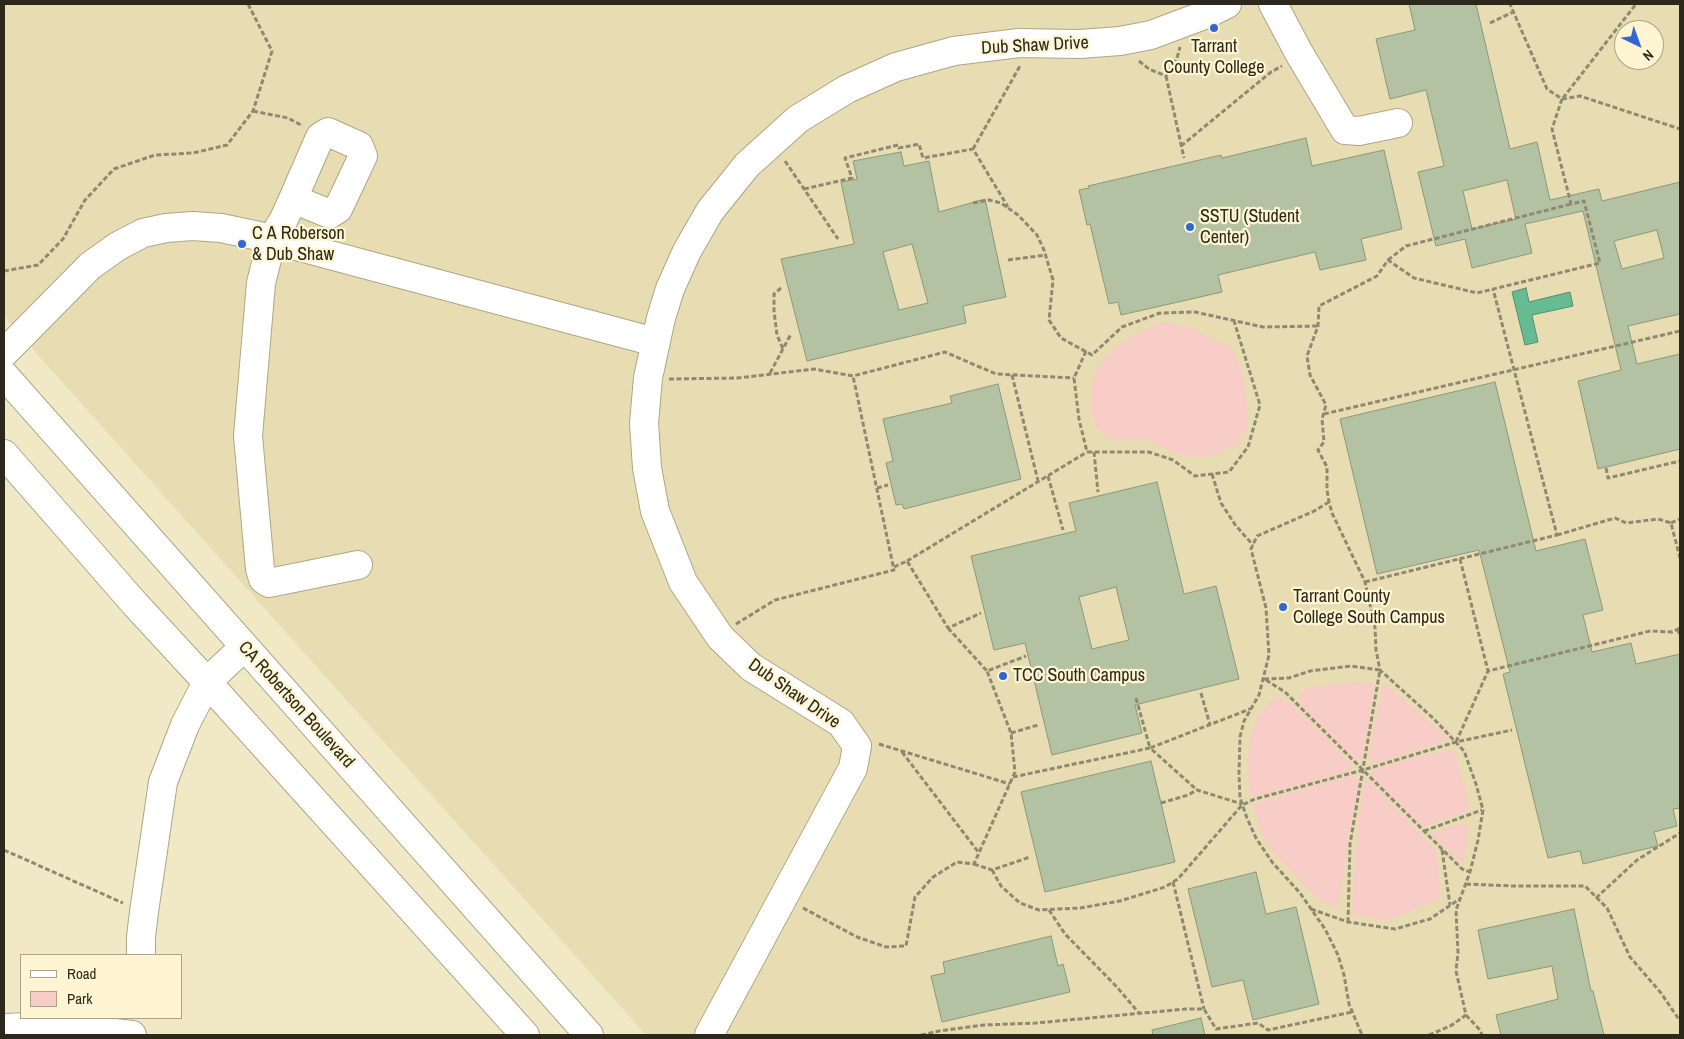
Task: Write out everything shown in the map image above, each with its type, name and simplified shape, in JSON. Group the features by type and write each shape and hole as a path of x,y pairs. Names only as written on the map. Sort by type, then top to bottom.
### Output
{"street":[{"path":"1273,4 1345,130 1359,131 1398,123"},
{"name":"Dub Shaw Drive","path":"709,1035 853,768 856,746 841,724 751,667 720,637 683,582 655,511 647,468 644,423 648,378 655,342 670,289 692,243 710,211 747,165 798,119 847,89 896,67 954,51 1019,43 1080,44 1143,36 1174,27 1207,14 1223,5"},
{"path":"293,199 330,214 338,209 363,156 359,146 328,132 320,137 284,219 272,239 261,284 248,436 260,569 263,579 269,583 358,565"},
{"path":"4,353 90,266 118,246 143,233 166,228 192,226 221,228 272,239 655,342"},
{"name":"CA Robertson Boulevard","path":"4,375 588,1035"},
{"path":"4,454 135,604 525,1035"},
{"path":"141,954 144,912 163,782 185,725 207,682 244,647"},
{"path":"142,1019 142,1035"},
{"path":"4,1028 51,1026 132,1035"}],"path":[{"path":"4,271 38,265 63,239 86,200 114,170 155,155 193,153 227,145 253,111 272,51 248,4"},
{"path":"1510,4 1547,89 1562,99 1580,96 1680,129"},
{"path":"1571,204 1552,129 1562,99 1636,4"},
{"path":"1490,23 1513,12"},
{"path":"1173,45 1181,42 1177,58 1166,76 1184,158"},
{"path":"804,188 852,178 845,158 898,145 899,148 919,144 923,158 973,149 1020,68 1019,43"},
{"path":"1133,56 1149,69 1166,76"},
{"path":"1181,146 1271,72 1301,56"},
{"path":"253,111 288,118 320,137"},
{"path":"772,143 838,239"},
{"path":"973,149 1009,208"},
{"path":"973,203 989,200 1002,203 1018,215 1038,235 1053,280 1049,320 1061,338 1092,355 1122,327 1160,313 1195,312 1263,327 1318,326"},
{"path":"1348,922 1350,844 1380,670 1376,650 1375,627 1365,582 1332,512 1327,490 1327,467 1318,450 1324,442 1322,419 1326,405 1310,375 1307,356 1318,326 1319,306 1377,276 1388,260 1406,246 1584,201 1600,264 1477,293 1414,278 1388,260"},
{"path":"1008,260 1046,255"},
{"path":"781,288 774,294 774,311 777,335 783,349"},
{"path":"1493,288 1557,536"},
{"path":"732,627 775,600 894,570 894,567 907,562 1086,452 1149,452 1172,460 1195,476 1229,472 1248,447 1260,405 1234,320"},
{"path":"1324,414 1680,331"},
{"path":"769,374 791,334"},
{"path":"1086,351 1074,378 1086,452"},
{"path":"668,370 666,379 678,380 738,378 814,369 853,376 944,352 996,374 1074,378"},
{"path":"1012,375 1038,482"},
{"path":"853,376 894,567"},
{"path":"1094,452 1098,492"},
{"path":"1606,468 1608,478 1680,461"},
{"path":"1212,474 1221,504 1252,545"},
{"path":"1048,476 1063,530"},
{"path":"877,488 888,485"},
{"path":"1329,502 1314,511 1257,536 1252,545 1251,549 1268,620 1269,655 1259,695 1244,721 1240,737 1239,773 1242,805 1246,818 1256,838 1272,862 1300,893 1325,929 1338,955 1352,1012 1362,1035"},
{"path":"1365,582 1557,536 1615,518 1626,523 1658,519 1671,523 1680,520"},
{"path":"1671,523 1680,558"},
{"path":"1456,742 1488,671 1460,559"},
{"path":"907,562 948,628 987,671 1011,733 1015,772 974,864"},
{"path":"948,628 981,613"},
{"path":"1488,671 1650,631 1672,632 1679,628 1680,637"},
{"path":"987,671 1026,656"},
{"path":"1264,679 1290,678 1310,671 1351,666 1380,670 1434,718 1464,751 1483,810 1470,872 1456,910 1458,954 1456,971 1466,1015 1480,1030 1482,1035"},
{"path":"1264,679 1285,692 1462,869 1470,872"},
{"path":"1201,693 1210,725"},
{"path":"1136,698 1150,748 1197,790 1242,805"},
{"path":"1013,777 1150,748 1251,709"},
{"path":"1011,733 1038,725"},
{"path":"992,870 1001,886 1020,903 1039,910 1080,908 1120,901 1166,887 1178,879 1242,805 1256,799 1456,742 1512,730"},
{"path":"876,737 877,743 1010,784"},
{"path":"901,751 979,853"},
{"path":"1161,803 1188,795 1197,790"},
{"path":"1424,832 1483,810"},
{"path":"1596,898 1637,860 1680,833"},
{"path":"1442,849 1450,905"},
{"path":"4,850 144,912"},
{"path":"783,898 857,937 886,947 906,946 915,897 932,878 957,862 974,864 992,870 1030,857"},
{"path":"1172,882 1204,1009 1216,1029 1258,1023 1268,1030 1352,1012"},
{"path":"1466,884 1585,886 1607,908 1630,956 1680,1021"},
{"path":"1310,909 1348,922 1395,929 1430,919 1461,897"},
{"path":"1048,910 1064,934 1115,985 1139,1014"},
{"path":"921,1035 984,1025 1036,1023 1204,1009"},
{"path":"1429,1035 1452,1025 1466,1015"}],"shaded area":[{"name":"TCC South Campus","path":"4,4 1680,4 1680,1035 646,1035 4,317"},
{"path":"1526,288 1529,302 1570,292 1573,306 1532,315 1538,342 1525,345 1512,292"}],"green space":[{"path":"1165,322 1193,329 1232,349 1241,369 1247,403 1248,423 1238,442 1217,455 1200,457 1180,455 1148,440 1112,439 1097,429 1091,413 1094,375 1109,352 1136,334"},
{"path":"1372,683 1374,687 1363,758 1356,761 1300,704 1299,697 1303,690 1310,687"},
{"path":"1383,683 1446,736 1448,740 1372,764 1368,759"},
{"path":"1278,697 1288,701 1352,763 1351,771 1261,795 1250,796 1247,758 1250,739 1257,717 1272,699"},
{"path":"1454,750 1470,811 1423,827 1371,776 1373,769 1427,754"},
{"path":"1352,775 1360,781 1348,838 1338,907 1330,905 1314,895 1278,857 1263,836 1252,804"},
{"path":"1368,779 1437,851 1440,898 1399,916 1380,921 1352,913 1358,820 1365,781"},
{"path":"1467,822 1468,836 1463,865 1430,833"}],"building":[{"path":"1409,4 1476,4 1510,149 1537,142 1550,200 1599,189 1602,201 1680,182 1680,314 1628,326 1637,364 1680,354 1680,449 1598,469 1578,381 1621,370 1583,211 1525,224 1532,253 1472,268 1465,239 1436,246 1418,172 1444,166 1426,90 1390,99 1376,39 1415,30","holes":["1507,180 1516,219 1472,229 1463,191","1657,230 1664,258 1622,269 1614,241"]},
{"name":"SSTU (Student Center)","path":"1306,138 1312,166 1384,150 1402,229 1361,239 1366,260 1320,270 1315,252 1218,275 1222,292 1121,315 1118,302 1109,304 1090,224 1087,225 1079,190 1089,188 1088,186 1221,155 1222,158"},
{"path":"901,152 904,166 929,161 939,212 985,199 1006,297 963,306 966,323 807,361 781,259 854,244 841,182 857,179 853,161","holes":["912,244 928,303 899,310 883,252"]},
{"path":"1495,382 1536,551 1585,539 1603,610 1583,615 1592,652 1631,643 1636,664 1680,654 1680,808 1673,809 1677,826 1654,832 1658,846 1583,864 1580,851 1548,858 1503,674 1510,672 1479,550 1377,574 1340,419"},
{"path":"998,384 1021,479 904,509 902,504 896,505 886,463 893,461 883,419 952,403 950,396"},
{"path":"1157,482 1184,594 1216,586 1239,679 1135,705 1142,733 1052,755 1025,643 994,650 971,556 1076,531 1069,503","holes":["1116,587 1129,640 1092,649 1079,597"]},
{"path":"1151,761 1175,862 1045,892 1021,792"},
{"path":"1256,872 1266,914 1296,907 1319,1004 1253,1020 1243,980 1212,987 1188,889"},
{"path":"1574,909 1591,991 1593,991 1604,1035 1501,1035 1496,1015 1558,999 1552,966 1488,979 1478,930"},
{"path":"1051,936 1058,966 1063,964 1070,992 942,1022 931,976 945,973 943,962"},
{"path":"1201,1018 1205,1035 1153,1035 1152,1030"}],"place":[{"name":"Tarrant County College","path":"1214,28"},
{"name":"SSTU (Student Center)","path":"1190,227"},
{"name":"C A Roberson & Dub Shaw","path":"242,244"},
{"name":"Tarrant County College South Campus","path":"1283,607"},
{"name":"TCC South Campus","path":"1003,676"}]}
